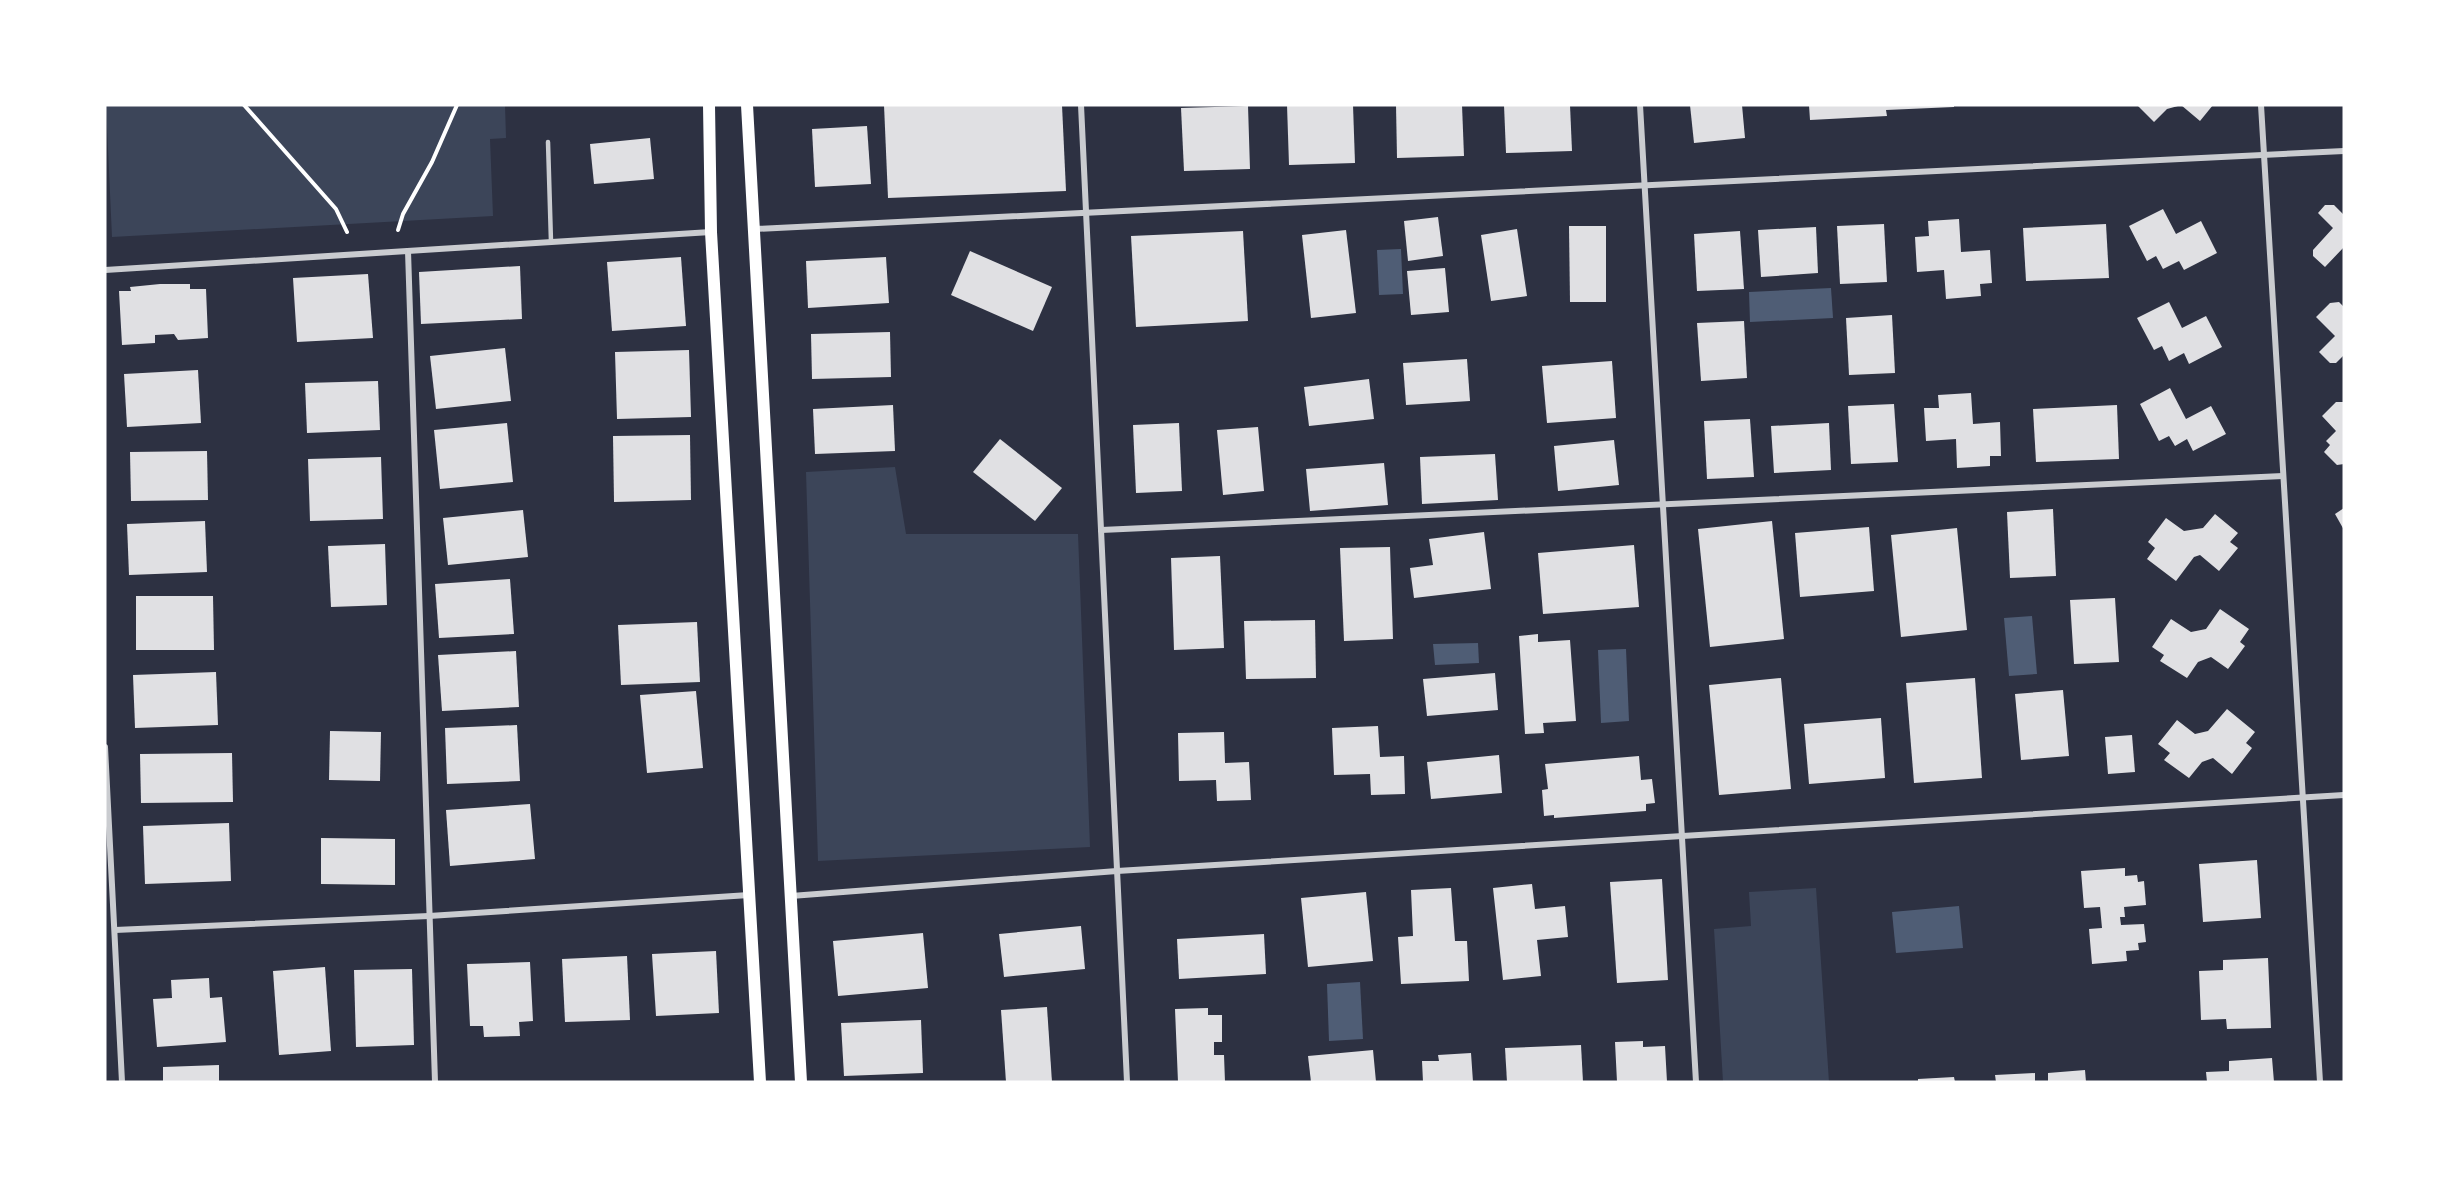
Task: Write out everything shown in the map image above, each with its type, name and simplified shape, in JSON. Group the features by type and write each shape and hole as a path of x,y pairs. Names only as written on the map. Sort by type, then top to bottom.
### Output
{"main road":[{"path":"709,105 711,232 760,1082"},
{"path":"747,105 801,1082"}],"street":[{"path":"1081,105 1127,1082"},
{"path":"1640,105 1696,1082"},
{"path":"2261,105 2320,1082"},
{"path":"755,229 2344,151"},
{"path":"105,270 711,232"},
{"path":"408,252 435,1082"},
{"path":"1101,530 2283,476"},
{"path":"105,747 122,1082"},
{"path":"791,896 1117,872 2344,795"},
{"path":"115,930 429,916 750,895"}],"lane":[{"path":"548,142 551,242"}],"path":[{"path":"244,105 336,209 347,232"},
{"path":"398,230 403,214 432,162 457,105"}],"shaded area":[{"path":"106,105 505,105 506,138 490,139 493,216 112,237"},
{"path":"1401,249 1403,294 1379,295 1377,250"},
{"path":"1831,288 1833,318 1750,322 1749,292"},
{"path":"895,467 906,534 1078,534 1090,847 818,861 806,472"},
{"path":"2032,616 2037,674 2009,676 2004,618"},
{"path":"1478,643 1479,663 1435,665 1433,644"},
{"path":"1626,649 1629,721 1601,723 1598,650"},
{"path":"1816,888 1829,1082 1723,1082 1714,929 1751,926 1749,892"},
{"path":"1959,906 1963,948 1896,953 1892,912"},
{"path":"1360,982 1363,1039 1329,1041 1327,984"}],"building":[{"path":"884,105 1062,105 1066,191 888,198"},
{"path":"1287,105 1353,105 1355,163 1289,165"},
{"path":"1396,105 1462,105 1464,156 1397,158"},
{"path":"1504,105 1570,105 1572,151 1506,153"},
{"path":"1690,105 1742,105 1745,138 1694,143"},
{"path":"1809,105 1954,105 1954,107 1886,110 1887,116 1810,120"},
{"path":"2137,105 2178,106 2167,109 2154,122"},
{"path":"2181,105 2213,105 2200,121"},
{"path":"1248,106 1250,169 1184,171 1181,108"},
{"path":"867,126 871,184 815,187 812,129"},
{"path":"650,138 654,179 594,184 590,144"},
{"path":"2325,205 2334,205 2344,215 2344,247 2325,267 2313,256 2313,250 2333,228 2318,213"},
{"path":"2163,209 2176,234 2201,221 2217,253 2184,270 2179,261 2163,269 2156,256 2147,261 2129,226"},
{"path":"1438,217 1443,256 1408,261 1404,221"},
{"path":"1959,219 1961,252 1990,250 1992,283 1980,284 1981,296 1946,299 1944,270 1917,272 1915,237 1929,236 1928,221"},
{"path":"1884,224 1887,282 1840,284 1837,226"},
{"path":"2106,224 2109,278 2026,281 2023,228"},
{"path":"1569,226 1606,226 1606,302 1570,302"},
{"path":"1816,227 1818,273 1761,277 1758,230"},
{"path":"1517,229 1527,296 1491,301 1481,235"},
{"path":"1346,230 1356,313 1311,318 1302,235"},
{"path":"1243,231 1248,321 1136,327 1131,236"},
{"path":"1740,231 1744,289 1697,291 1694,234"},
{"path":"970,251 1052,287 1033,331 951,295"},
{"path":"681,257 686,326 612,331 607,262"},
{"path":"886,257 889,303 808,308 806,261"},
{"path":"520,266 522,319 421,324 419,272"},
{"path":"1445,268 1449,312 1411,315 1407,271"},
{"path":"368,274 373,338 297,342 293,278"},
{"path":"190,284 190,289 206,289 208,338 178,340 174,334 155,335 155,343 122,345 119,291 131,291 130,287"},
{"path":"2169,302 2182,328 2206,316 2222,347 2189,364 2184,353 2169,361 2162,346 2154,350 2137,318"},
{"path":"2339,302 2344,307 2344,355 2336,363 2330,363 2319,352 2335,336 2316,317 2330,303"},
{"path":"1892,315 1895,373 1849,375 1846,318"},
{"path":"1744,321 1747,378 1701,381 1697,323"},
{"path":"890,332 891,377 812,379 811,334"},
{"path":"505,348 511,401 436,409 430,356"},
{"path":"689,350 691,417 617,419 615,352"},
{"path":"1467,359 1470,401 1406,405 1403,363"},
{"path":"1612,361 1616,418 1547,423 1542,366"},
{"path":"198,370 201,423 127,427 124,374"},
{"path":"1369,379 1374,419 1309,426 1304,387"},
{"path":"378,381 380,430 307,433 305,383"},
{"path":"2170,388 2186,419 2211,406 2226,434 2193,451 2187,439 2175,446 2169,436 2159,441 2140,404"},
{"path":"1971,393 1973,424 2000,422 2001,456 1990,456 1990,466 1957,468 1956,439 1926,441 1924,408 1939,408 1938,395"},
{"path":"2336,402 2344,402 2344,464 2337,465 2324,452 2330,445 2326,441 2336,431 2322,416"},
{"path":"1894,404 1898,462 1851,464 1848,406"},
{"path":"893,405 895,451 815,454 813,409"},
{"path":"2117,405 2119,459 2036,462 2033,409"},
{"path":"1750,419 1754,477 1707,479 1704,421"},
{"path":"507,423 513,482 440,489 434,430"},
{"path":"1179,423 1182,491 1136,493 1133,425"},
{"path":"1829,423 1831,470 1774,473 1771,426"},
{"path":"1258,427 1264,491 1223,495 1217,430"},
{"path":"690,435 691,500 614,502 613,436"},
{"path":"1000,439 1062,488 1035,521 973,472"},
{"path":"1614,440 1619,485 1558,491 1554,446"},
{"path":"207,451 208,500 131,501 130,452"},
{"path":"1495,454 1498,500 1422,504 1420,457"},
{"path":"381,457 383,519 310,521 308,459"},
{"path":"1384,463 1388,505 1310,511 1306,469"},
{"path":"2344,508 2344,530 2335,514"},
{"path":"2053,509 2056,576 2010,578 2007,512"},
{"path":"523,510 528,557 448,565 443,518"},
{"path":"2215,514 2238,533 2230,542 2238,548 2219,571 2200,555 2194,557 2176,581 2147,559 2155,548 2148,542 2166,518 2184,531 2203,528"},
{"path":"205,521 207,572 129,575 127,524"},
{"path":"1772,521 1784,639 1710,647 1698,529"},
{"path":"1869,527 1874,591 1800,597 1795,533"},
{"path":"1957,528 1967,630 1901,637 1891,535"},
{"path":"1484,532 1491,589 1414,598 1410,568 1433,565 1429,539"},
{"path":"385,544 387,605 331,607 328,546"},
{"path":"1634,545 1639,607 1543,614 1538,553"},
{"path":"1390,547 1393,639 1344,641 1340,548"},
{"path":"1220,556 1224,648 1174,650 1171,558"},
{"path":"510,579 514,634 439,638 435,584"},
{"path":"136,596 213,596 214,650 136,650"},
{"path":"2115,598 2119,662 2074,664 2070,600"},
{"path":"2220,609 2249,629 2240,642 2245,646 2228,669 2211,657 2198,662 2187,678 2160,661 2164,655 2152,647 2171,619 2191,632 2206,629"},
{"path":"1315,620 1316,678 1246,679 1244,621"},
{"path":"697,622 700,682 621,685 618,625"},
{"path":"1538,634 1538,642 1570,640 1576,721 1543,723 1544,733 1525,734 1519,636"},
{"path":"516,651 519,707 442,711 438,655"},
{"path":"216,672 218,725 135,728 133,675"},
{"path":"1495,673 1498,710 1427,716 1423,679"},
{"path":"1781,678 1791,789 1719,795 1709,685"},
{"path":"1975,678 1982,778 1914,783 1906,683"},
{"path":"2063,690 2069,756 2021,760 2015,694"},
{"path":"696,691 703,768 647,773 640,695"},
{"path":"2227,709 2255,732 2246,743 2252,748 2232,774 2213,758 2202,762 2189,778 2164,760 2170,753 2158,744 2177,720 2195,734 2208,731"},
{"path":"1881,718 1885,778 1809,784 1804,724"},
{"path":"517,725 520,781 447,784 445,728"},
{"path":"1378,726 1380,757 1404,756 1405,794 1371,795 1370,774 1334,775 1332,728"},
{"path":"330,731 381,732 380,781 329,780"},
{"path":"1224,732 1225,763 1249,762 1251,800 1217,801 1216,780 1179,781 1178,733"},
{"path":"2132,735 2135,772 2108,774 2105,737"},
{"path":"232,753 233,802 141,803 140,754"},
{"path":"1499,755 1502,793 1431,799 1427,762"},
{"path":"1639,756 1641,780 1652,779 1655,803 1646,804 1646,811 1554,818 1554,815 1544,816 1542,790 1548,789 1545,764"},
{"path":"530,804 535,859 450,866 446,810"},
{"path":"229,823 231,881 145,884 143,826"},
{"path":"321,838 395,839 395,885 321,884"},
{"path":"2257,860 2261,918 2203,922 2199,864"},
{"path":"2125,868 2125,876 2137,875 2138,882 2144,881 2146,905 2124,907 2125,917 2120,917 2121,925 2144,924 2146,942 2138,943 2139,950 2126,951 2127,961 2092,964 2089,929 2102,928 2100,907 2084,908 2081,871"},
{"path":"1662,879 1668,980 1617,983 1610,882"},
{"path":"1532,884 1535,909 1565,906 1568,937 1537,940 1541,976 1503,980 1493,888"},
{"path":"1451,888 1455,941 1467,941 1469,981 1401,984 1398,937 1413,936 1411,890"},
{"path":"1366,892 1373,961 1308,967 1301,898"},
{"path":"1081,926 1085,969 1004,977 999,934"},
{"path":"923,933 928,988 838,996 833,941"},
{"path":"1264,934 1266,974 1179,979 1177,939"},
{"path":"716,951 719,1013 656,1016 652,954"},
{"path":"627,956 630,1020 565,1022 562,959"},
{"path":"2268,958 2271,1028 2227,1029 2226,1019 2201,1020 2199,971 2223,970 2223,960"},
{"path":"530,962 533,1021 519,1022 520,1036 484,1037 483,1026 470,1026 467,964"},
{"path":"325,967 331,1051 279,1055 273,971"},
{"path":"412,969 414,1045 356,1047 354,970"},
{"path":"209,978 210,998 222,997 226,1042 157,1047 153,999 172,998 171,980"},
{"path":"1047,1007 1052,1082 1006,1082 1001,1010"},
{"path":"1208,1008 1208,1015 1222,1015 1222,1042 1214,1042 1214,1055 1224,1055 1225,1082 1178,1082 1175,1009"},
{"path":"921,1020 923,1073 844,1076 841,1023"},
{"path":"1643,1041 1643,1047 1665,1046 1667,1082 1617,1082 1615,1042"},
{"path":"1581,1045 1583,1082 1507,1082 1505,1048"},
{"path":"1373,1050 1376,1082 1311,1082 1308,1056"},
{"path":"1471,1053 1473,1082 1423,1082 1422,1061 1439,1061 1438,1055"},
{"path":"2272,1058 2274,1082 2207,1082 2206,1072 2229,1071 2229,1061"},
{"path":"219,1065 219,1082 163,1082 163,1067"},
{"path":"2085,1070 2086,1082 2048,1082 2048,1073"},
{"path":"2035,1073 2035,1082 1996,1082 1995,1075"},
{"path":"1954,1077 1955,1082 1918,1082 1918,1079"}]}
